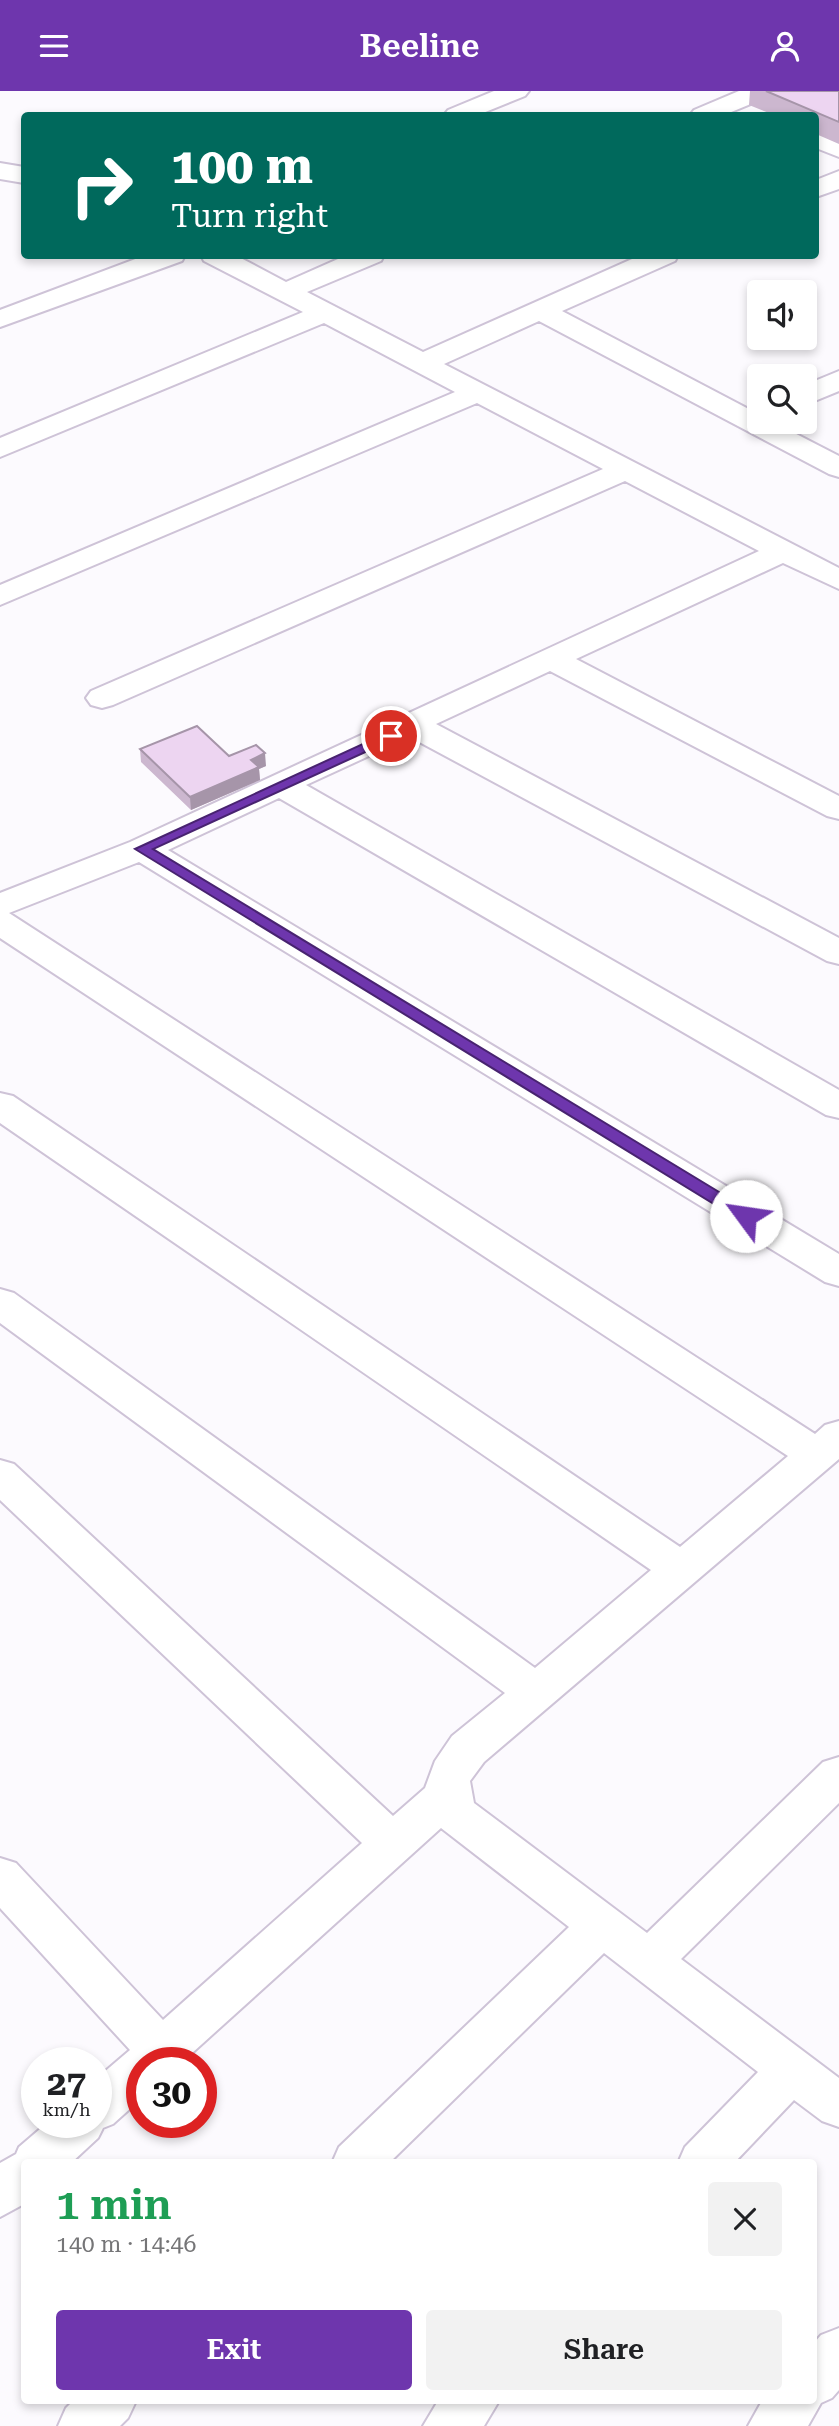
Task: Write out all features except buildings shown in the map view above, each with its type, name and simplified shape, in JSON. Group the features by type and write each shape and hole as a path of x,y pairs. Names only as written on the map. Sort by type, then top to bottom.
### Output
{"street":[{"path":"464,112 516,91"},
{"path":"710,91 757,112"},
{"path":"710,112 761,91"},
{"path":"819,140 839,149"},
{"path":"0,171 21,174"},
{"path":"819,188 839,179"},
{"path":"0,319 161,259"},
{"path":"222,259 783,551 835,574"},
{"path":"285,292 362,259"},
{"path":"422,363 656,259"},
{"path":"541,311 747,414"},
{"path":"0,448 325,313"},
{"path":"817,390 839,380"},
{"path":"0,596 479,392"},
{"path":"781,434 839,468"},
{"path":"102,698 627,469"},
{"path":"0,905 142,849 282,786 783,551"},
{"path":"553,660 839,809"},
{"path":"413,725 839,953"},
{"path":"282,786 839,1105"},
{"path":"142,849 839,1272"},
{"path":"0,922 828,1446 468,1749 448,1775 446,1797 458,1816 839,2106"},
{"path":"0,1105 681,1569"},
{"path":"0,1303 536,1692"},
{"path":"0,1475 393,1844"},
{"path":"649,1961 839,1775"},
{"path":"166,2047 446,1797"},
{"path":"0,1877 139,2047"},
{"path":"360,2159 601,1925"},
{"path":"706,2159 792,2070"},
{"path":"112,2095 126,2082"},
{"path":"40,2159 64,2138"},
{"path":"0,2195 21,2176"},
{"path":"817,2378 839,2353"},
{"path":"84,2426 107,2404"},
{"path":"449,2426 470,2404"},
{"path":"774,2426 793,2404"}],"route":[{"path":"391,736 142,849 746,1216"}]}
